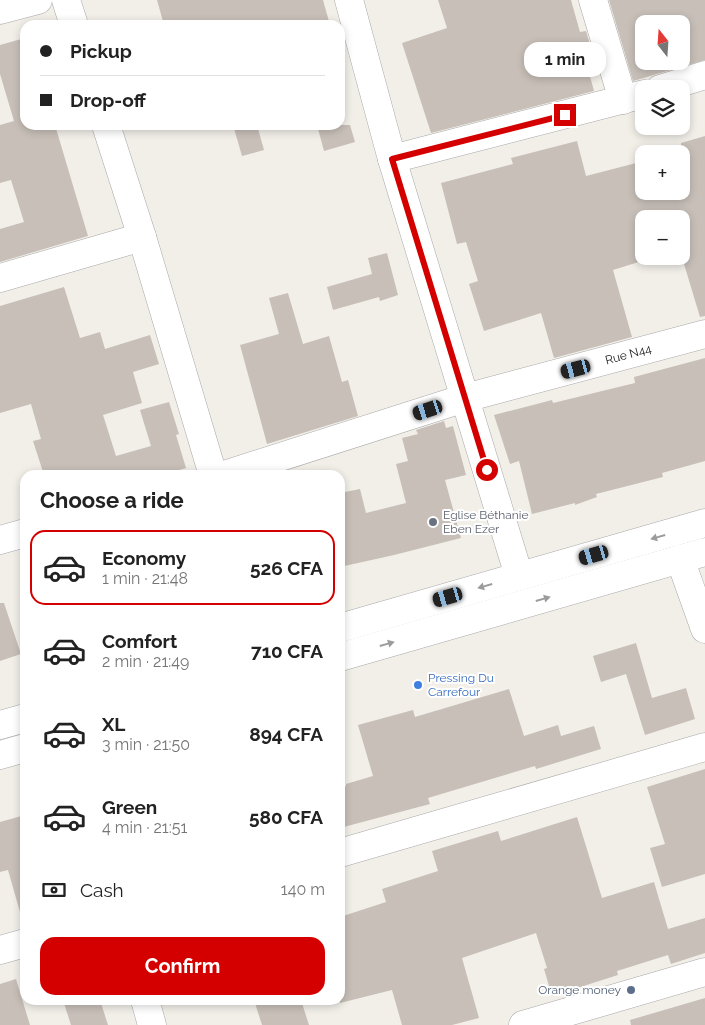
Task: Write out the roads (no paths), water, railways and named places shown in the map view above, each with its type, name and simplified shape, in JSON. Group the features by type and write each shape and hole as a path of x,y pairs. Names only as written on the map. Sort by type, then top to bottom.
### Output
{"street":[{"path":"0,10 38,0"},
{"path":"66,0 72,20"},
{"path":"349,0 392,159 519,576"},
{"path":"392,159 633,97 593,0"},
{"path":"689,80 705,75"},
{"path":"108,130 142,237 212,470"},
{"path":"0,278 142,237"},
{"name":"Rue N44","path":"240,470 465,398 705,334"},
{"path":"345,627 705,523"},
{"path":"0,540 20,534"},
{"path":"345,656 693,556 705,629"},
{"path":"0,725 20,719"},
{"path":"345,852 705,747"},
{"path":"0,755 20,749"},
{"path":"0,950 20,944"},
{"path":"523,1025 705,972"},
{"path":"146,1005 152,1025"}],"place":[{"name":"Eglise Béthanie Eben Ezer","path":"433,522"},
{"name":"Pressing Du Carrefour","path":"418,685"},
{"name":"Orange money","path":"631,990"}]}
